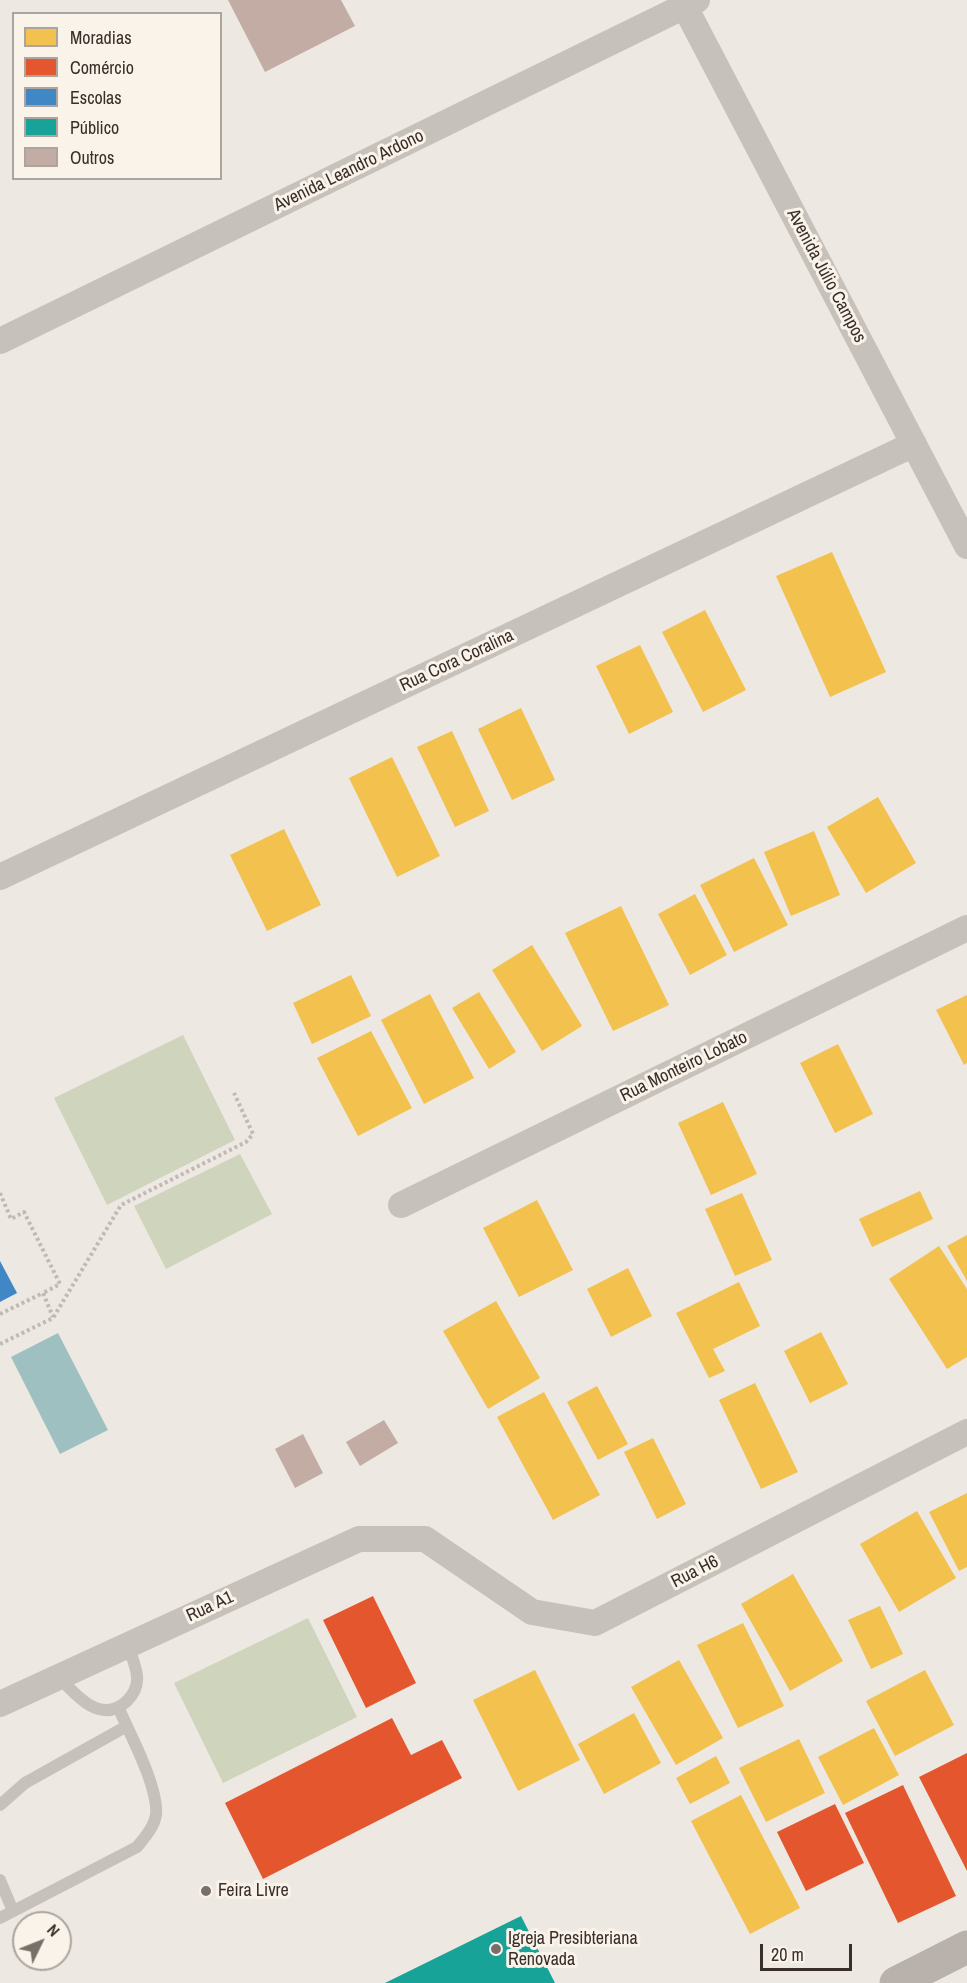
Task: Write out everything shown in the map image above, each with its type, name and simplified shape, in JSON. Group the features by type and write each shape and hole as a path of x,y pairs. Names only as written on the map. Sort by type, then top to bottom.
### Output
{"street":[{"name":"Avenida Leandro Ardono","path":"0,341 691,3"},
{"name":"Avenida Júlio Campos","path":"691,3 967,546"},
{"name":"Rua Cora Coralina","path":"0,877 914,444"},
{"name":"Rua Monteiro Lobato","path":"401,1205 967,928"},
{"name":"Rua H6","path":"425,1539 532,1612 595,1623 967,1432"},
{"name":"Rua A1","path":"0,1704 359,1539 425,1539"},
{"path":"896,1983 967,1947"}],"lane":[{"path":"59,1677 78,1699 101,1711 119,1708 133,1695 137,1677 128,1645"},
{"path":"0,1880 13,1911 137,1847 149,1833 156,1815 154,1793 119,1708"},
{"path":"0,1805 25,1783 127,1726"}],"path":[{"path":"0,1344 53,1318 121,1205 246,1142 253,1134 234,1093"},
{"path":"0,1193 11,1219 24,1212 60,1284 0,1314"},
{"path":"43,1293 53,1318"}],"green space":[{"path":"183,1035 235,1140 107,1205 54,1098"},
{"path":"240,1154 272,1214 166,1269 134,1206"},
{"path":"308,1618 357,1717 223,1783 174,1683"}],"water":[{"path":"58,1333 108,1430 60,1454 11,1357"}],"building: Moradias":[{"path":"832,552 886,672 830,697 776,576"},
{"path":"705,610 746,690 703,712 662,632"},
{"path":"640,645 673,712 629,734 596,666"},
{"path":"521,708 555,780 512,800 478,729"},
{"path":"452,731 489,811 455,827 417,747"},
{"path":"392,757 440,856 397,877 349,778"},
{"path":"878,797 916,863 866,893 827,827"},
{"path":"284,829 321,905 267,931 230,855"},
{"path":"814,831 840,895 791,916 764,852"},
{"path":"754,858 788,925 734,952 700,885"},
{"path":"695,894 727,955 690,975 658,914"},
{"path":"621,906 669,1005 613,1031 565,933"},
{"path":"532,945 582,1026 542,1051 492,970"},
{"path":"351,975 371,1016 312,1044 293,1003"},
{"path":"479,992 516,1052 489,1069 452,1008"},
{"path":"430,994 474,1078 424,1104 381,1020"},
{"path":"967,995 967,1063 964,1065 936,1010"},
{"path":"371,1031 412,1108 358,1136 317,1058"},
{"path":"838,1044 873,1114 835,1133 800,1063"},
{"path":"723,1102 757,1174 711,1195 678,1123"},
{"path":"920,1191 933,1219 872,1247 859,1219"},
{"path":"742,1193 772,1260 735,1276 705,1209"},
{"path":"537,1200 573,1270 519,1297 483,1228"},
{"path":"967,1235 967,1281 947,1246"},
{"path":"939,1246 967,1289 967,1357 947,1369 889,1279"},
{"path":"628,1268 652,1316 611,1337 587,1289"},
{"path":"739,1282 760,1326 713,1349 725,1371 709,1378 676,1313"},
{"path":"496,1301 540,1378 488,1409 443,1331"},
{"path":"821,1332 848,1384 810,1403 784,1351"},
{"path":"755,1383 798,1472 761,1489 719,1400"},
{"path":"597,1386 628,1444 598,1460 567,1402"},
{"path":"544,1392 600,1495 553,1520 497,1417"},
{"path":"653,1438 686,1504 657,1519 624,1452"},
{"path":"967,1493 967,1567 959,1571 929,1512"},
{"path":"917,1511 956,1578 899,1612 860,1544"},
{"path":"793,1574 843,1661 790,1691 741,1604"},
{"path":"880,1606 903,1654 871,1669 848,1620"},
{"path":"743,1623 784,1706 738,1728 697,1645"},
{"path":"679,1660 723,1738 676,1765 631,1687"},
{"path":"535,1670 580,1760 518,1791 473,1700"},
{"path":"925,1670 954,1725 895,1756 866,1701"},
{"path":"634,1713 661,1763 604,1794 578,1744"},
{"path":"874,1728 899,1775 843,1805 818,1757"},
{"path":"799,1739 825,1793 766,1822 739,1768"},
{"path":"716,1756 730,1783 690,1804 676,1778"},
{"path":"741,1795 800,1908 750,1934 691,1821"}],"building: Comércio":[{"path":"373,1596 416,1683 366,1708 323,1620"},
{"path":"392,1718 411,1755 442,1740 462,1778 263,1879 225,1803"},
{"path":"967,1753 967,1871 919,1777"},
{"path":"903,1785 956,1896 898,1923 845,1813"},
{"path":"835,1804 864,1863 806,1891 777,1832"}],"building: Escolas":[{"path":"0,1261 17,1293 0,1302"}],"building: Público":[{"name":"Igreja Presibteriana Renovada","path":"521,1916 555,1983 385,1983"}],"building: Outros":[{"path":"228,0 341,0 355,26 265,72"},
{"path":"384,1420 398,1443 360,1466 346,1442"},
{"path":"303,1434 323,1473 295,1488 275,1449"}],"place":[{"name":"Feira Livre","path":"206,1891"},
{"name":"Igreja Presibteriana Renovada","path":"496,1949"}]}
